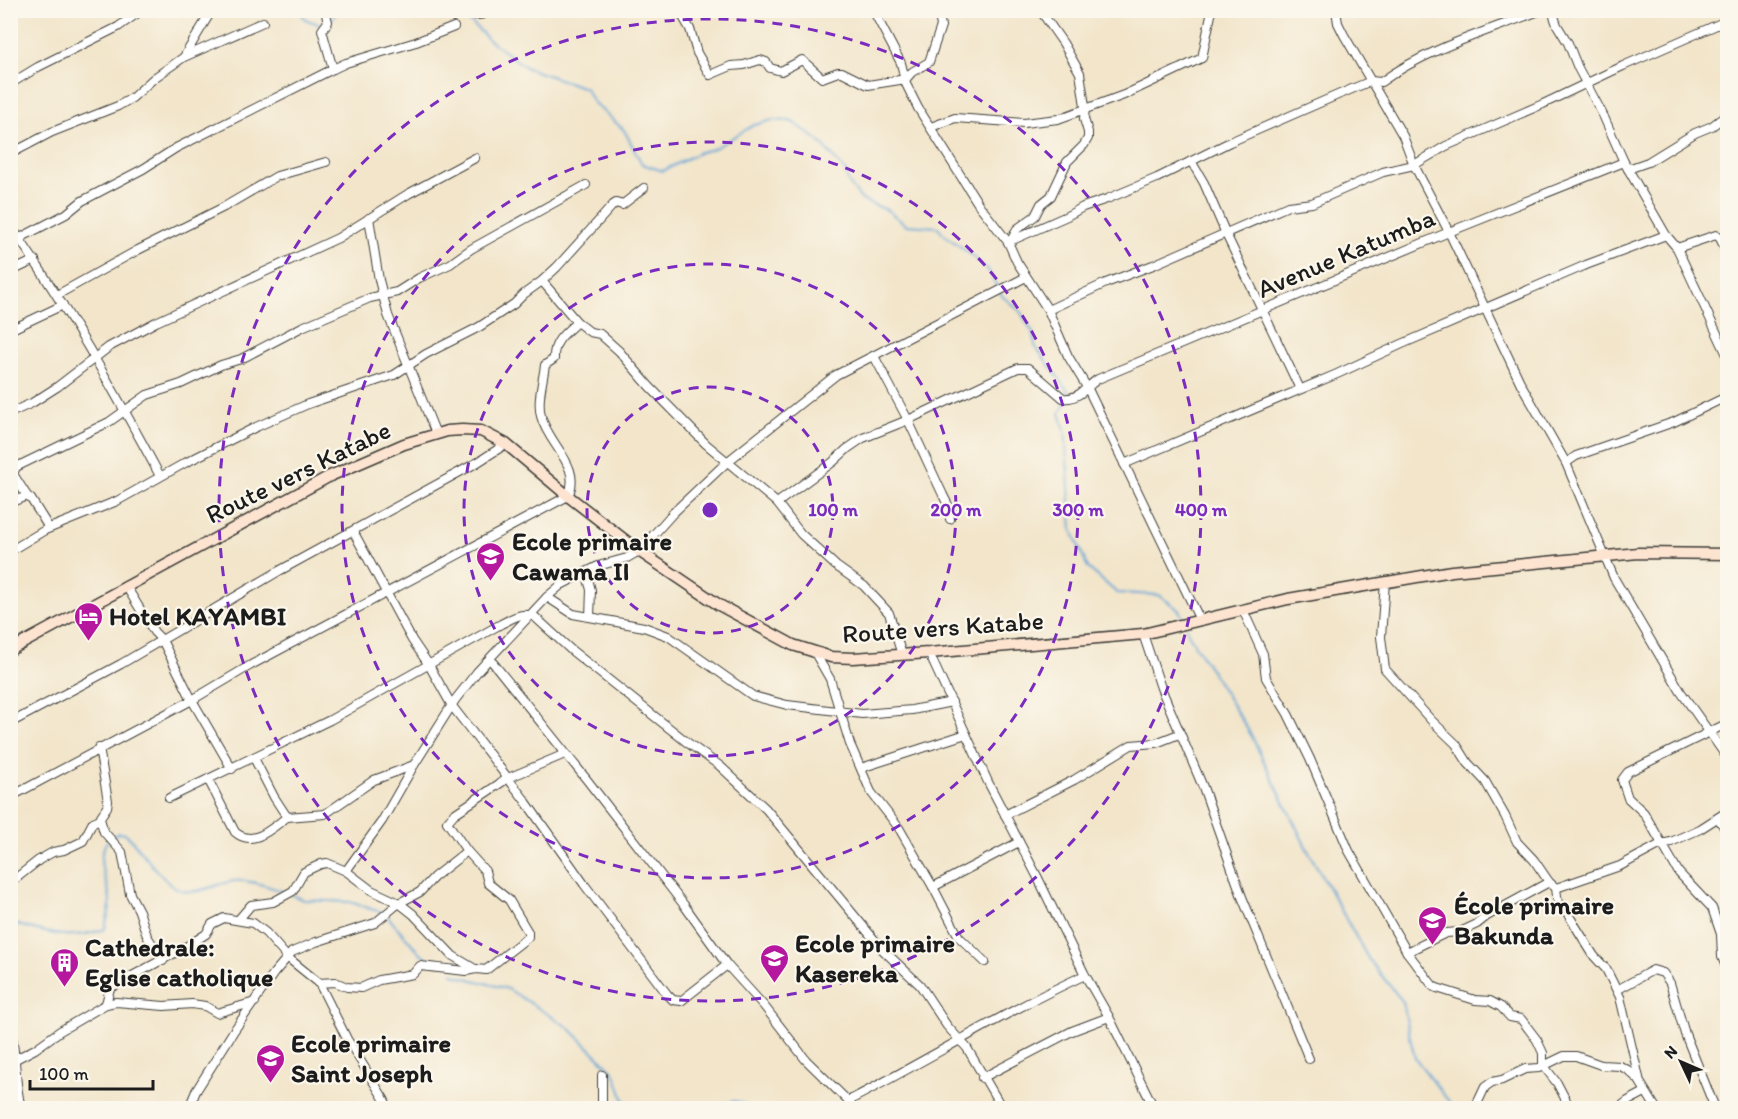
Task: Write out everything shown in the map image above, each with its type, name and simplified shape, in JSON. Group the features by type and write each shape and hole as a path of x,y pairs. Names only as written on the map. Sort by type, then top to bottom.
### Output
{"street":[{"path":"10,84 46,62 118,27 142,10"},
{"path":"184,57 212,10"},
{"path":"325,10 328,22 322,30 333,69"},
{"path":"466,10 470,14 482,16 494,10"},
{"path":"679,10 710,75 731,66 760,60 766,62 770,68 781,71 802,60 822,78 842,72 867,85 906,79 928,63 941,26 938,10"},
{"path":"873,10 901,63 911,94 979,205 1010,241 1026,278 1048,310 1068,356 1088,389 1124,464 1196,621"},
{"path":"1010,241 1017,229 1035,216 1041,204 1051,196 1057,179 1067,162 1087,141 1088,132 1084,119 1080,73 1040,10"},
{"path":"931,127 955,118 1001,122 1048,122 1124,95 1200,59 1204,55 1212,10"},
{"path":"1010,241 1083,207 1157,178 1239,138 1371,81 1381,82 1405,66 1436,52 1541,10"},
{"path":"1552,10 1557,25 1568,43 1626,165 1666,235 1677,248 1728,357"},
{"path":"1337,11 1338,23 1403,136 1414,165 1449,232 1521,384 1566,463 1614,578 1681,692 1728,759"},
{"path":"1048,310 1288,206 1312,203 1383,172 1414,165 1446,146 1728,20"},
{"path":"10,154 52,132 118,106 132,98 154,78 184,57 263,22"},
{"path":"20,238 66,214 82,201 143,169 176,148 333,69 454,27"},
{"name":"Avenue Katumba","path":"908,420 1018,368 1028,368 1067,399 1088,389 1098,379 1449,232 1626,165 1648,162 1695,133 1712,126 1728,114"},
{"path":"10,412 32,403 57,387 109,347 156,322 338,238 424,185 475,158"},
{"path":"1191,161 1204,183 1300,388"},
{"path":"57,295 138,250 224,207 277,176 326,162"},
{"path":"49,528 13,474 16,467 79,438 126,412 147,396 241,359 302,327 370,298 397,292 586,185"},
{"path":"10,552 49,528 117,501 160,476 256,427 333,394 380,381 493,319 542,281 613,205 616,203 622,205 644,188"},
{"path":"369,218 388,315 436,434"},
{"path":"11,225 95,357 160,476"},
{"path":"1124,464 1586,265 1666,235"},
{"path":"1677,248 1716,236 1722,241 1728,255"},
{"path":"10,272 35,260"},
{"path":"346,871 382,821 452,706 477,672 547,597 561,585 598,566 627,558 639,551 673,513 727,462 836,375 1026,278"},
{"path":"542,281 577,322 590,332 600,334 619,351 649,386 727,462 777,503 801,534 836,566 864,586 889,613 902,655"},
{"path":"10,330 63,305"},
{"path":"10,797 568,496 573,487 572,474 544,425 539,408 545,365 554,359 554,346 577,322"},
{"path":"874,356 908,420 948,505 950,519"},
{"path":"1566,463 1576,456 1674,422 1728,396"},
{"path":"777,503 851,446 868,436 908,420"},
{"name":"Route vers Katabe","path":"10,650 320,481 404,444 436,434 462,430 481,431 506,444 639,551 719,605 793,645 831,657 902,655 1143,634 1288,599 1452,571 1605,556 1686,552 1728,554"},
{"path":"10,723 162,640 234,596 478,462 506,444"},
{"path":"10,503 27,496"},
{"path":"353,531 412,640 452,706 671,998 681,1001 727,965"},
{"path":"586,572 591,590 590,617"},
{"path":"1385,582 1381,637 1385,669 1456,744 1468,763 1485,781 1506,816 1517,842 1534,860 1552,885 1558,903 1566,911 1594,956 1606,969 1617,990 1627,1022 1640,1082 1656,1108"},
{"path":"126,586 154,632 162,640 192,700 232,769"},
{"path":"547,597 566,611 644,627 668,636 753,696 787,705 862,714 912,710 952,702"},
{"path":"1243,610 1263,654 1266,678 1311,759 1349,851 1407,952 1433,986 1475,1000 1488,1000 1501,1007 1510,1017 1521,1019 1533,1033 1543,1053 1543,1065 1557,1083 1570,1108"},
{"path":"169,798 330,720 501,624 523,614 529,614 571,650 720,766 766,809 882,949 920,985 947,1026 961,1040 1002,1108"},
{"path":"1143,634 1179,734 1203,787 1242,897 1310,1059"},
{"path":"815,653 830,679 850,744 871,792 899,828 959,937 985,962"},
{"path":"929,653 1005,815 1154,1108"},
{"path":"490,659 684,905 727,965 764,1006 806,1060 854,1108"},
{"path":"1728,723 1628,772 1622,780 1628,798 1644,813 1679,873 1712,908 1721,934 1722,957 1728,971"},
{"path":"861,768 966,734"},
{"path":"1005,815 1074,780 1131,745 1156,742 1179,734"},
{"path":"10,883 39,860 83,841 93,822 100,819 108,801 99,748"},
{"path":"319,983 335,982 347,987 361,988 389,978 413,974 420,966 466,971 486,970 529,936 509,900 488,883 485,871 448,826 448,820 508,778 565,754"},
{"path":"254,758 287,817"},
{"path":"208,779 235,832 240,837 252,839 287,817 325,814 374,780 414,765"},
{"path":"1407,952 1451,932 1460,932 1470,928 1552,885 1620,866 1661,844 1677,840 1728,812"},
{"path":"1718,818 1728,833"},
{"path":"100,819 109,839 122,852 130,894 139,911 149,941 164,961"},
{"path":"933,887 1019,842"},
{"path":"189,1108 205,1077 287,957 294,951 316,942 375,923 399,903 420,892 434,877 467,851"},
{"path":"239,919 251,905 273,902 293,891 302,873 327,863 346,871 371,890 399,903 413,914 453,956 476,969"},
{"path":"106,1004 110,988 164,961 201,938 212,924 224,918 239,919 257,926 266,933 287,957 319,983 344,1033 388,1108"},
{"path":"1617,990 1653,970 1659,971 1667,978 1685,1034 1715,1108"},
{"path":"849,1101 1024,1004 1085,975"},
{"path":"12,1061 106,1004 116,1002 164,1006 192,1004 205,1006 217,1013 255,1002"},
{"path":"982,1078 1072,1030 1109,1017"},
{"path":"10,1027 14,1041 12,1061 21,1108"},
{"path":"1543,1053 1562,1057 1576,1056 1597,1065 1620,1066 1628,1070 1640,1082"},
{"path":"1476,1108 1488,1084 1525,1069 1539,1068 1562,1057"},
{"path":"602,1075 602,1108"},
{"path":"1619,1108 1645,1092"}],"waterway":[{"path":"298,10 307,20 322,25"},
{"path":"330,21 339,10"},
{"path":"365,10 371,12 380,10"},
{"path":"439,10 451,17 472,23 490,41 527,68 585,88 593,102 624,130 642,164 663,171 700,152 713,149 754,125 773,120 790,121 796,124 820,142 846,172 848,182 862,200 887,210 906,225 938,227 943,234 988,270 1002,296 1020,311 1034,335 1035,346 1069,392 1068,395"},
{"path":"1067,400 1060,413 1065,430 1072,530 1088,568 1117,593 1159,595 1179,610 1184,622"},
{"path":"1186,627 1250,733 1307,849 1369,960 1403,1002 1415,1058 1454,1108"},
{"path":"112,837 118,833 126,834 169,883 185,891 193,892 234,881 246,881 284,892"},
{"path":"10,923 68,935 92,933 105,929 110,901 101,856 108,840"},
{"path":"292,895 304,900 350,902 383,913"},
{"path":"387,916 419,952 439,965"},
{"path":"452,973 508,989 568,1027 614,1072 624,1100 632,1108"},
{"path":"703,1108 735,1101 753,1108"}],"place":[{"name":"Ecole primaire Cawama II","path":"491,582"},
{"name":"Hotel KAYAMBI","path":"88,642"},
{"name":"École primaire Bakunda","path":"1433,946"},
{"name":"Ecole primaire Kasereka","path":"774,984"},
{"name":"Cathedrale: Eglise catholique","path":"64,988"},
{"name":"Ecole primaire Saint Joseph","path":"270,1084"}]}
